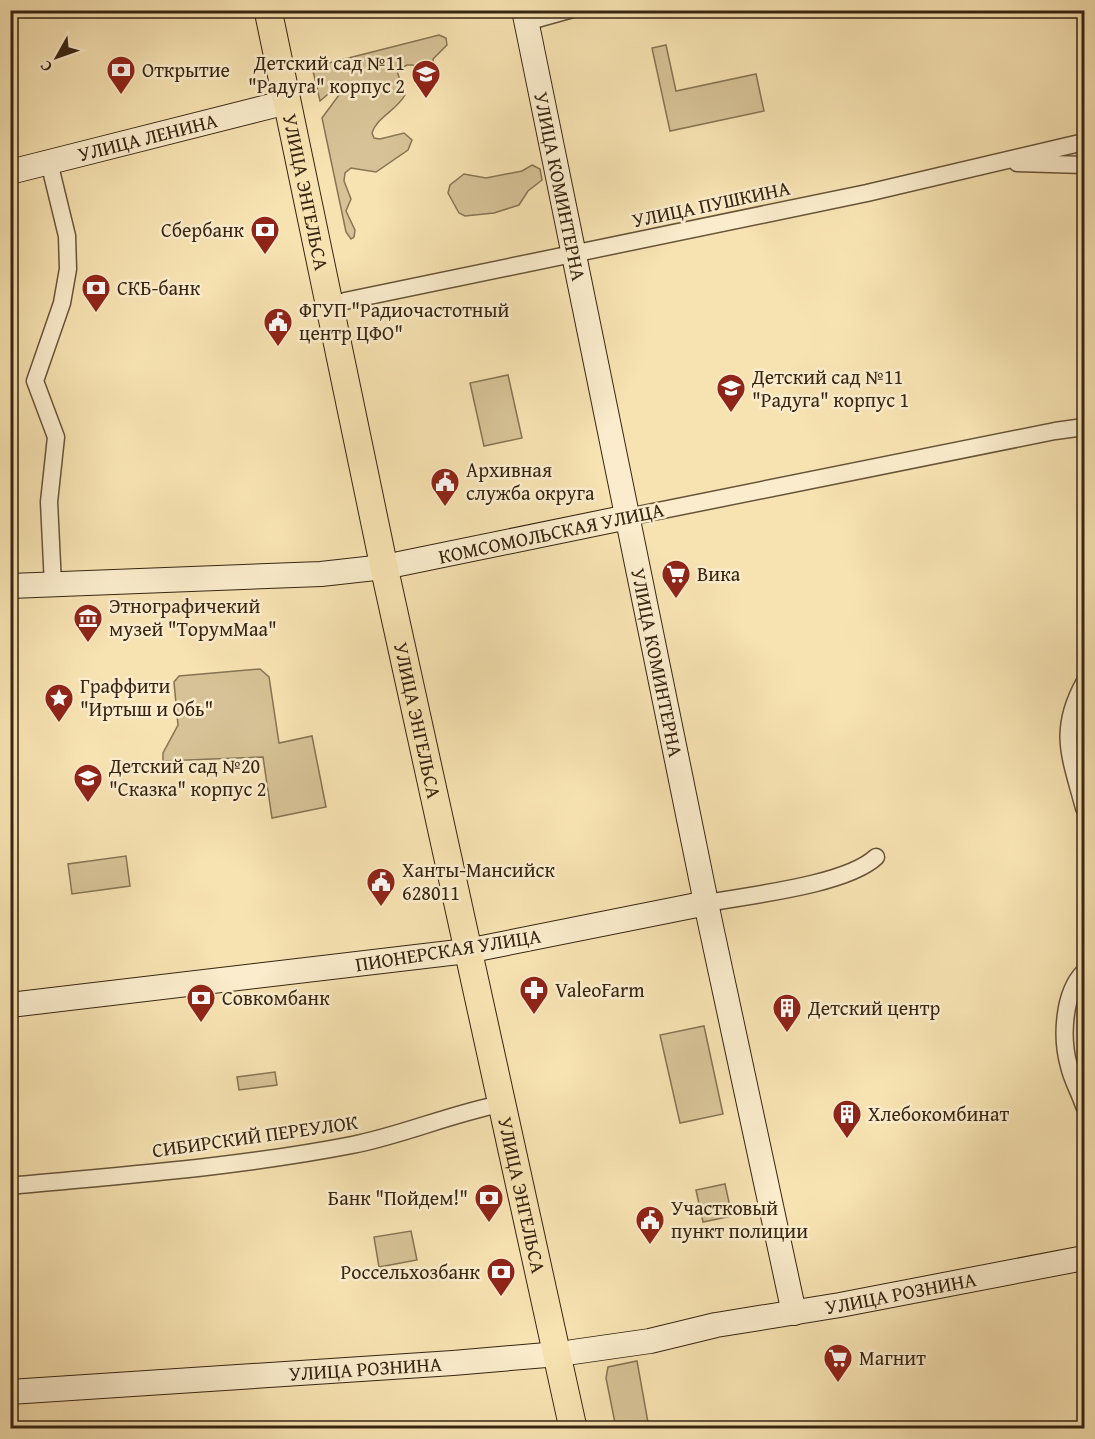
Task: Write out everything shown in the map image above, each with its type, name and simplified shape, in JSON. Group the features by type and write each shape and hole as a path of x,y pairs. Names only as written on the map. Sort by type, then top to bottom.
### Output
{"main road":[{"name":"УЛИЦА ЭНГЕЛЬСА","path":"268,10 295,100 345,301 391,565"},
{"name":"УЛИЦА ЭНГЕЛЬСА","path":"286,10 295,100 391,565 474,950 564,1345 573,1428"},
{"name":"УЛИЦА ЭНГЕЛЬСА","path":"474,950 501,1104 564,1345 590,1428"}],"street":[{"path":"525,16 569,10"},
{"name":"УЛИЦА КОМИНТЕРНА","path":"525,16 707,903 794,1313"},
{"name":"УЛИЦА ЛЕНИНА","path":"10,172 295,100"},
{"name":"УЛИЦА ПУШКИНА","path":"345,301 1007,161 1084,142"},
{"path":"1007,161 1027,165 1084,165"},
{"path":"50,162 68,249 62,303 35,381 56,437 49,502 53,585"},
{"name":"КОМСОМОЛЬСКАЯ УЛИЦА","path":"10,586 321,574 391,565 1084,427"},
{"path":"1084,683 1075,705 1067,744 1084,808"},
{"name":"ПИОНЕРСКАЯ УЛИЦА","path":"10,1005 474,950 831,879 857,870 876,857"},
{"path":"1084,972 1074,986 1069,999 1065,1040 1069,1068 1084,1106"},
{"name":"СИБИРСКИЙ ПЕРЕУЛОК","path":"10,1186 186,1169 350,1145 389,1137 463,1112 501,1104"},
{"name":"УЛИЦА РОЗНИНА","path":"10,1378 311,1364 453,1364 564,1345 650,1341 716,1325 794,1313 1084,1258"},
{"name":"УЛИЦА РОЗНИНА","path":"10,1392 311,1364"}],"shaded area":[{"path":"439,35 446,38 447,45 433,59 435,73 424,78 413,65 407,65 397,71 405,95 378,122 372,133 374,138 380,139 404,133 412,140 408,150 376,172 351,168 345,173 344,181 351,199 346,211 355,230 354,237 351,239 346,232 322,118 339,95 339,90 334,89 320,101 313,71 321,65"},
{"path":"666,45 676,91 756,74 764,111 670,131 652,48"},
{"path":"532,165 540,169 542,180 528,191 519,205 494,213 465,216 459,213 448,193 450,185 464,174 486,178 522,171"},
{"path":"508,375 522,438 484,446 470,383"},
{"path":"260,669 269,677 279,743 312,736 326,807 272,818 263,757 163,761 163,753 178,725 174,682 179,676"},
{"path":"126,856 130,886 72,894 68,864"},
{"path":"704,1026 723,1114 680,1123 660,1035"},
{"path":"275,1072 277,1085 239,1090 237,1077"},
{"path":"725,1184 732,1216 703,1222 696,1190"},
{"path":"411,1231 417,1260 379,1267 374,1237"},
{"path":"637,1361 649,1428 616,1428 606,1378 608,1367"}],"place":[{"name":"Открытие","path":"121,96"},
{"name":"Детский сад №11 \"Радуга\" корпус 2","path":"426,100"},
{"name":"Сбербанк","path":"265,256"},
{"name":"СКБ-банк","path":"96,314"},
{"name":"ФГУП \"Радиочастотный центр ЦФО\"","path":"278,348"},
{"name":"Детский сад №11 \"Радуга\" корпус 1","path":"731,414"},
{"name":"Архивная служба округа","path":"445,508"},
{"name":"Вика","path":"676,600"},
{"name":"Этнографичекий музей \"ТорумМаа\"","path":"88,644"},
{"name":"Граффити \"Иртыш и Обь\"","path":"59,724"},
{"name":"Детский сад №20 \"Сказка\" корпус 2","path":"88,804"},
{"name":"Ханты-Мансийск 628011","path":"381,908"},
{"name":"ValeoFarm","path":"534,1016"},
{"name":"Совкомбанк","path":"201,1024"},
{"name":"Детский центр","path":"787,1034"},
{"name":"Хлебокомбинат","path":"847,1140"},
{"name":"Банк \"Пойдем!\"","path":"489,1224"},
{"name":"Участковый пункт полиции","path":"650,1246"},
{"name":"Россельхозбанк","path":"501,1298"},
{"name":"Магнит","path":"838,1384"}]}
